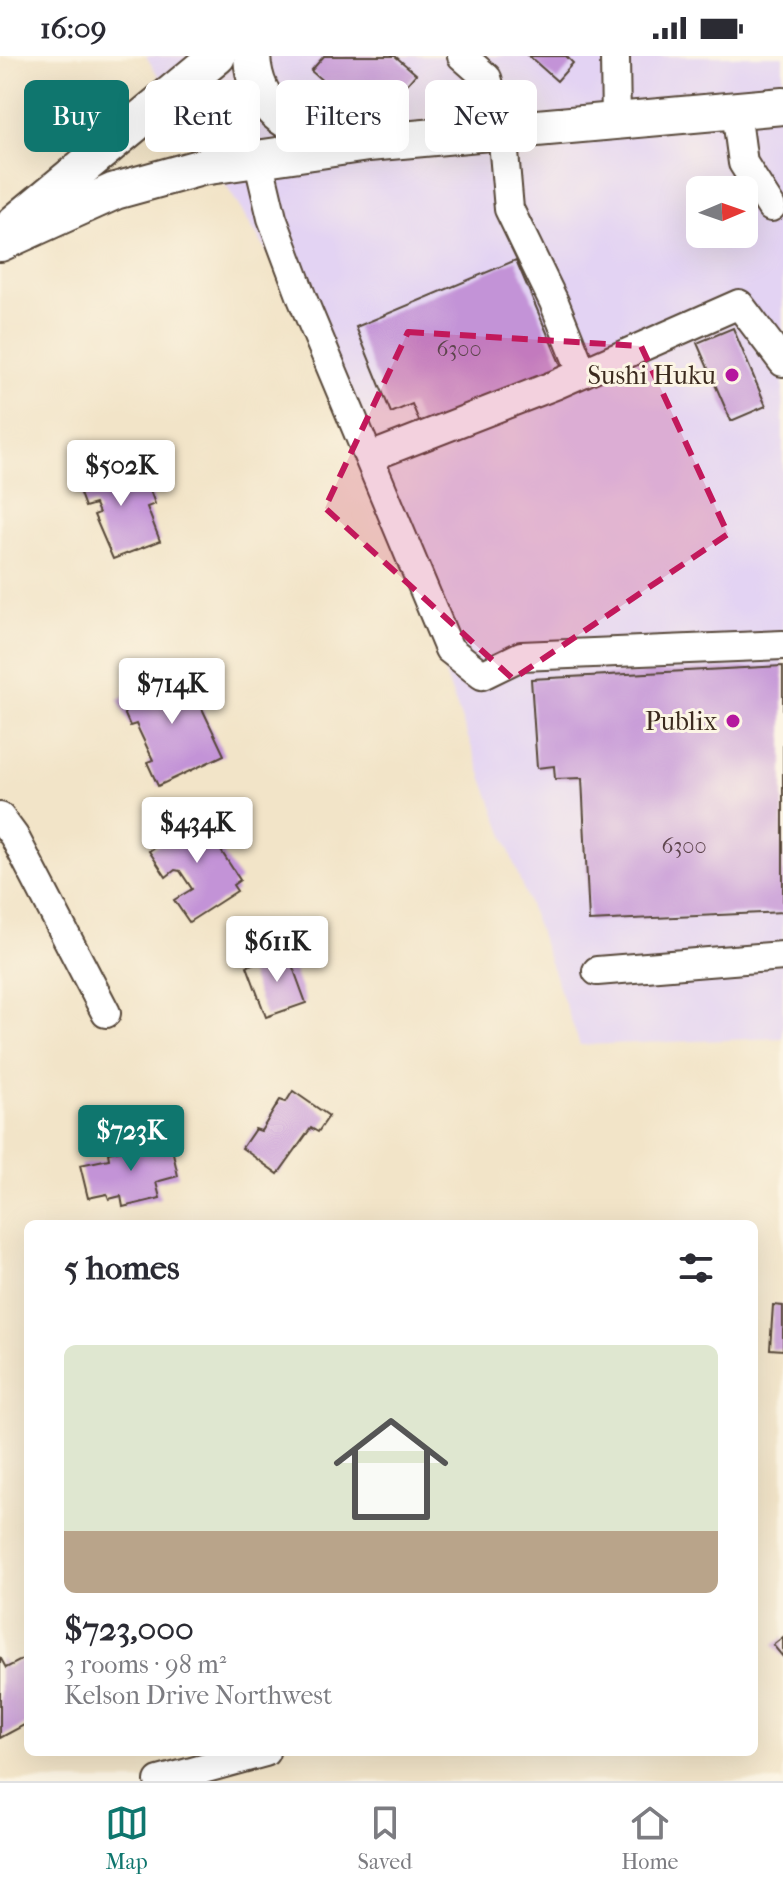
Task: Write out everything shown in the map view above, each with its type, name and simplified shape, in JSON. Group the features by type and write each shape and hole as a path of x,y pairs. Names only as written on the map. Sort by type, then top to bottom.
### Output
{"main road":[{"path":"0,236 217,56"},
{"path":"252,56 257,85 264,99 276,110"},
{"path":"537,127 783,106"},
{"path":"0,243 115,191 151,179 202,167 306,152"}],"street":[{"path":"462,56 488,80"},
{"path":"615,58 616,120"},
{"path":"736,111 743,163 771,207"},
{"path":"504,152 509,209 554,302 582,372"},
{"path":"258,159 272,218 302,298 449,649 482,675 521,656 783,645"},
{"path":"370,457 555,385 739,304 783,362"},
{"path":"0,817 14,836 106,1013"},
{"path":"597,971 783,956"},
{"path":"159,1781 250,1756"}],"highlighted area":[{"path":"408,332 641,346 728,534 513,679 325,508"}],"shaded area":[{"path":"146,56 783,56 783,1038 580,1045 326,347 205,152 260,152 260,80 161,80"}],"building":[{"path":"324,56 395,56 416,74 409,82 322,80 311,71"},
{"path":"529,56 566,56 573,63 557,81"},
{"path":"516,260 562,368 422,428 412,404 391,413 356,327"},
{"name":"Sushi Huku","path":"733,328 766,406 731,421 697,343"},
{"path":"129,461 133,471 142,468 155,504 147,507 160,541 113,559 94,515 99,513 95,504 85,507 75,480"},
{"path":"783,666 783,912 589,921 582,778 555,779 554,766 537,768 531,679"},
{"path":"183,668 224,755 158,786 147,762 153,760 136,724 130,726 118,699"},
{"path":"194,808 206,828 214,822 226,841 218,846 240,880 233,885 237,891 189,922 174,900 192,889 180,871 175,870 166,877 149,851 176,834 172,829 185,820 182,815"},
{"path":"287,951 306,1003 266,1017 247,966"},
{"path":"293,1091 329,1116 318,1132 311,1128 278,1174 242,1148 255,1129 261,1131 280,1100 286,1102"},
{"path":"170,1139 178,1176 156,1182 160,1198 123,1207 121,1196 109,1199 107,1194 88,1198 80,1165 109,1159 108,1153"},
{"path":"773,1305 783,1306 783,1350 770,1349"},
{"path":"783,1637 783,1657 773,1645"},
{"path":"0,1657 6,1668 24,1659 24,1725 0,1738"}],"place":[{"name":"Sushi Huku","path":"732,375"},
{"name":"Publix","path":"733,721"}]}
